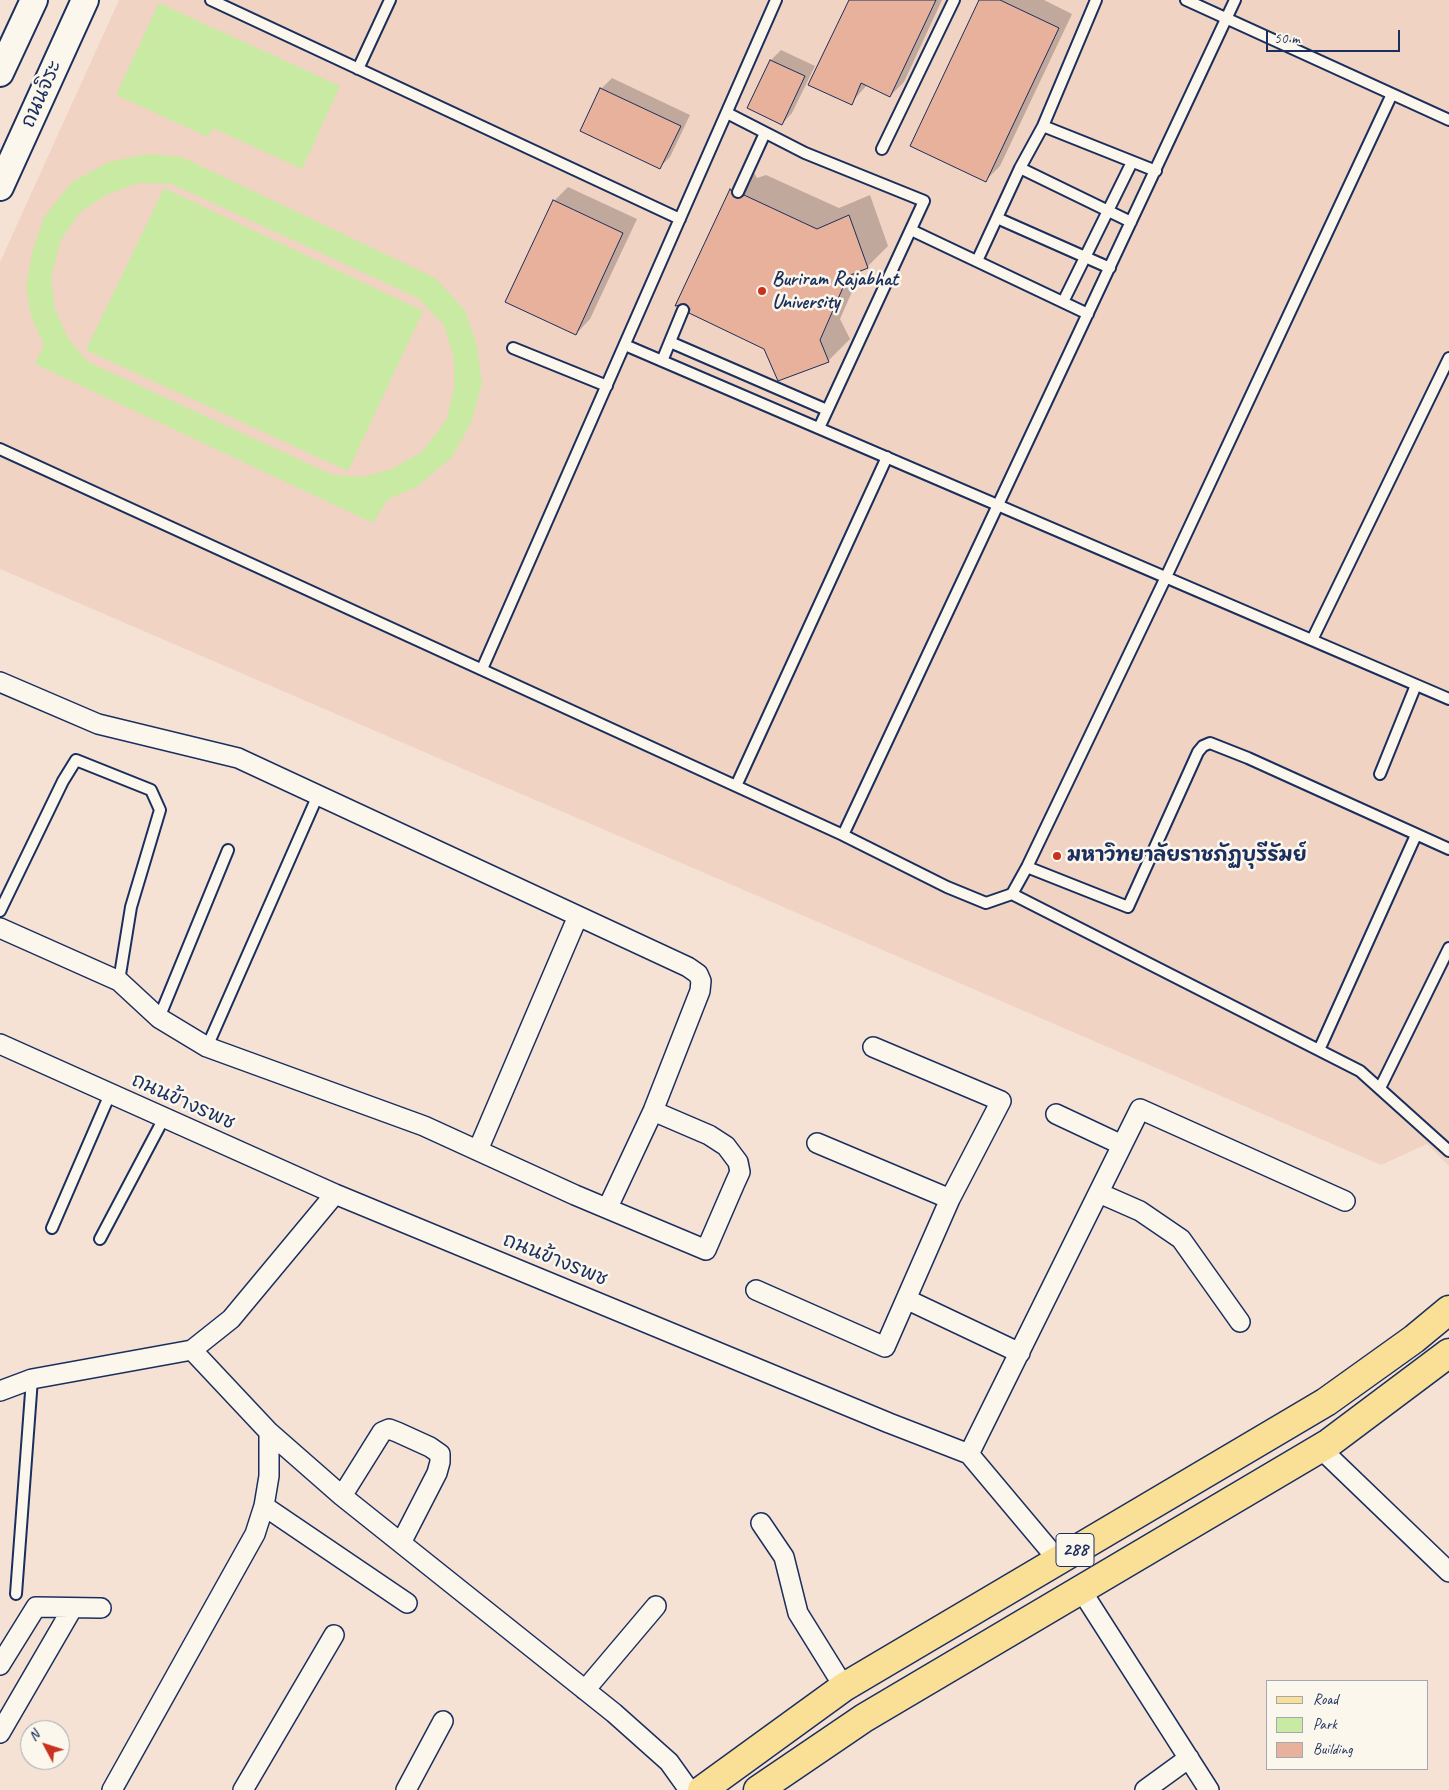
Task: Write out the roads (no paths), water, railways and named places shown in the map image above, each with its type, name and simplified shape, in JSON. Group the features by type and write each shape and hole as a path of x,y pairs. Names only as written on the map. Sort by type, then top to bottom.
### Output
{"main road":[{"name":"ถนนจิระ","path":"0,187 85,0"},
{"path":"0,73 29,2"},
{"name":"288","path":"702,1790 844,1686 1326,1402 1414,1339 1449,1310"},
{"name":"288","path":"758,1790 864,1718 1320,1448 1449,1353"},
{"path":"1058,1560 1081,1590"}],"street":[{"path":"0,682 98,724 238,758 688,967 698,974 700,990 653,1111 608,1207"},
{"path":"478,1150 578,916"},
{"path":"0,928 119,980 159,1018 207,1047 424,1126 575,1195 608,1207 706,1250 740,1172 738,1162 726,1146 709,1136 653,1111"},
{"name":"ถนนข้างรพช","path":"0,1044 335,1194 889,1423 969,1454 1058,1560"},
{"path":"756,1290 885,1347 908,1300 950,1199 1001,1101 874,1047"},
{"path":"969,1454 1140,1110 1345,1201"},
{"path":"1056,1114 1122,1146"},
{"path":"817,1143 950,1199"},
{"path":"1099,1193 1140,1212 1181,1239 1240,1322"},
{"path":"0,1391 32,1379 192,1350 231,1319 335,1194"},
{"path":"908,1300 1020,1352"},
{"path":"192,1350 269,1432 342,1496 585,1690 668,1762 689,1790"},
{"path":"342,1496 382,1432 389,1429 397,1432 430,1447 440,1454 437,1473 401,1543"},
{"path":"112,1790 255,1534 264,1506 270,1476 269,1432"},
{"path":"1320,1448 1449,1572"},
{"path":"264,1506 407,1603"},
{"path":"761,1523 784,1557 798,1613 844,1686"},
{"path":"1081,1590 1209,1790"},
{"path":"585,1690 656,1606"},
{"path":"0,1665 36,1607 101,1608"},
{"path":"0,1733 72,1609"},
{"path":"243,1790 334,1635"},
{"path":"406,1790 443,1721"},
{"path":"1145,1790 1189,1758"}],"lane":[{"path":"211,0 680,219"},
{"path":"358,69 390,0"},
{"path":"482,669 776,0"},
{"path":"882,149 954,0"},
{"path":"976,262 1020,168 1043,126 1096,0"},
{"path":"1186,0 1449,120"},
{"path":"843,835 1156,172 1235,0"},
{"path":"0,449 843,835 947,888 986,903 1012,894 1026,867 1166,577 1392,94"},
{"path":"727,113 805,153 924,201 819,428"},
{"path":"1043,126 1156,172"},
{"path":"738,192 765,133"},
{"path":"1062,302 1132,162"},
{"path":"1020,168 1131,222"},
{"path":"997,218 1110,268"},
{"path":"911,230 1088,314"},
{"path":"662,361 683,310"},
{"path":"670,342 827,410"},
{"path":"625,345 1446,698 1449,686"},
{"path":"513,348 607,386"},
{"path":"1312,640 1449,358"},
{"path":"736,786 887,457"},
{"path":"1380,774 1416,684"},
{"path":"1026,867 1128,908 1198,752 1203,746 1210,743 1248,758 1449,849"},
{"path":"0,911 63,781 76,760 151,790 160,810 130,907 119,980"},
{"path":"207,1047 318,795"},
{"path":"1319,1050 1416,835"},
{"path":"159,1018 228,850"},
{"path":"1012,894 1360,1071 1449,1151"},
{"path":"1380,1088 1449,948"},
{"path":"52,1228 110,1094"},
{"path":"100,1239 164,1118"},
{"path":"16,1594 32,1379"}],"place":[{"name":"Buriram Rajabhat University","path":"762,291"},
{"name":"มหาวิทยาลัยราชภัฏบุรีรัมย์","path":"1057,856"}]}
